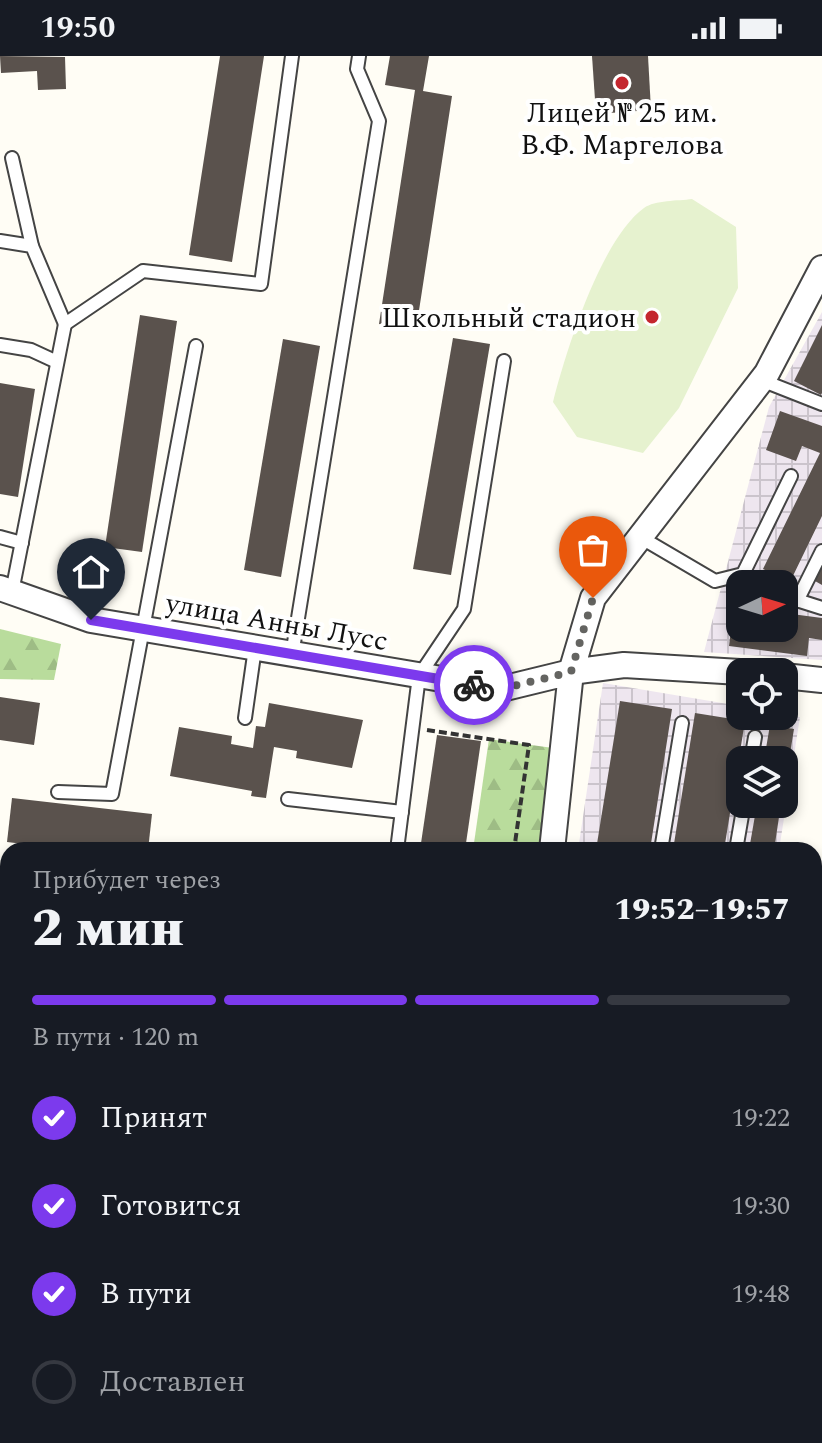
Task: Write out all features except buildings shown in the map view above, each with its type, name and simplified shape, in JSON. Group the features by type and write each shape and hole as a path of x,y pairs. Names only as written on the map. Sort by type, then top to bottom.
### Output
{"street":[{"path":"553,842 571,672 593,598 761,380 822,268"},
{"name":"улица Анны Лусс","path":"6,590 91,620 501,689 571,672"},
{"path":"571,672 624,665 726,671"},
{"path":"798,677 822,680"}],"lane":[{"path":"65,324 143,271 261,284 292,56"},
{"path":"292,655 379,121 357,69 359,56"},
{"path":"6,590 22,543 65,324 32,246 12,158"},
{"path":"0,241 32,246"},
{"path":"0,345 31,350 57,362"},
{"path":"58,792 112,794 196,346"},
{"path":"398,842 419,676 464,609 504,361"},
{"path":"761,380 822,404"},
{"path":"752,570 791,476"},
{"path":"0,537 22,543"},
{"path":"640,537 715,581 726,580"},
{"path":"798,599 822,551"},
{"path":"798,601 822,608"},
{"path":"245,718 255,648"},
{"path":"662,842 682,723"},
{"path":"753,746 755,737"},
{"path":"288,799 402,812"},
{"path":"737,842 742,818"}],"path":[{"path":"413,728 529,745 515,842"}],"shaded area":[{"path":"822,312 822,660 704,652 769,407"},
{"path":"603,683 726,704 726,730 798,730 795,746 726,746 726,818 784,818 780,842 579,842"}],"green space":[{"name":"Школьный стадион","path":"692,199 736,227 738,288 679,408 643,453 577,437 553,402 576,326 600,270 613,244 644,208 660,202"},
{"path":"0,629 61,644 54,680 0,679"},
{"path":"489,739 553,748 543,842 474,842"}],"way so far":[{"path":"474,685 501,689 536,683 571,672 593,598"}],"place":[{"name":"Лицей № 25 им. В.Ф. Маргелова","path":"622,83"},
{"name":"Школьный стадион","path":"652,317"}],"route":[{"path":"91,620 474,685"}]}
